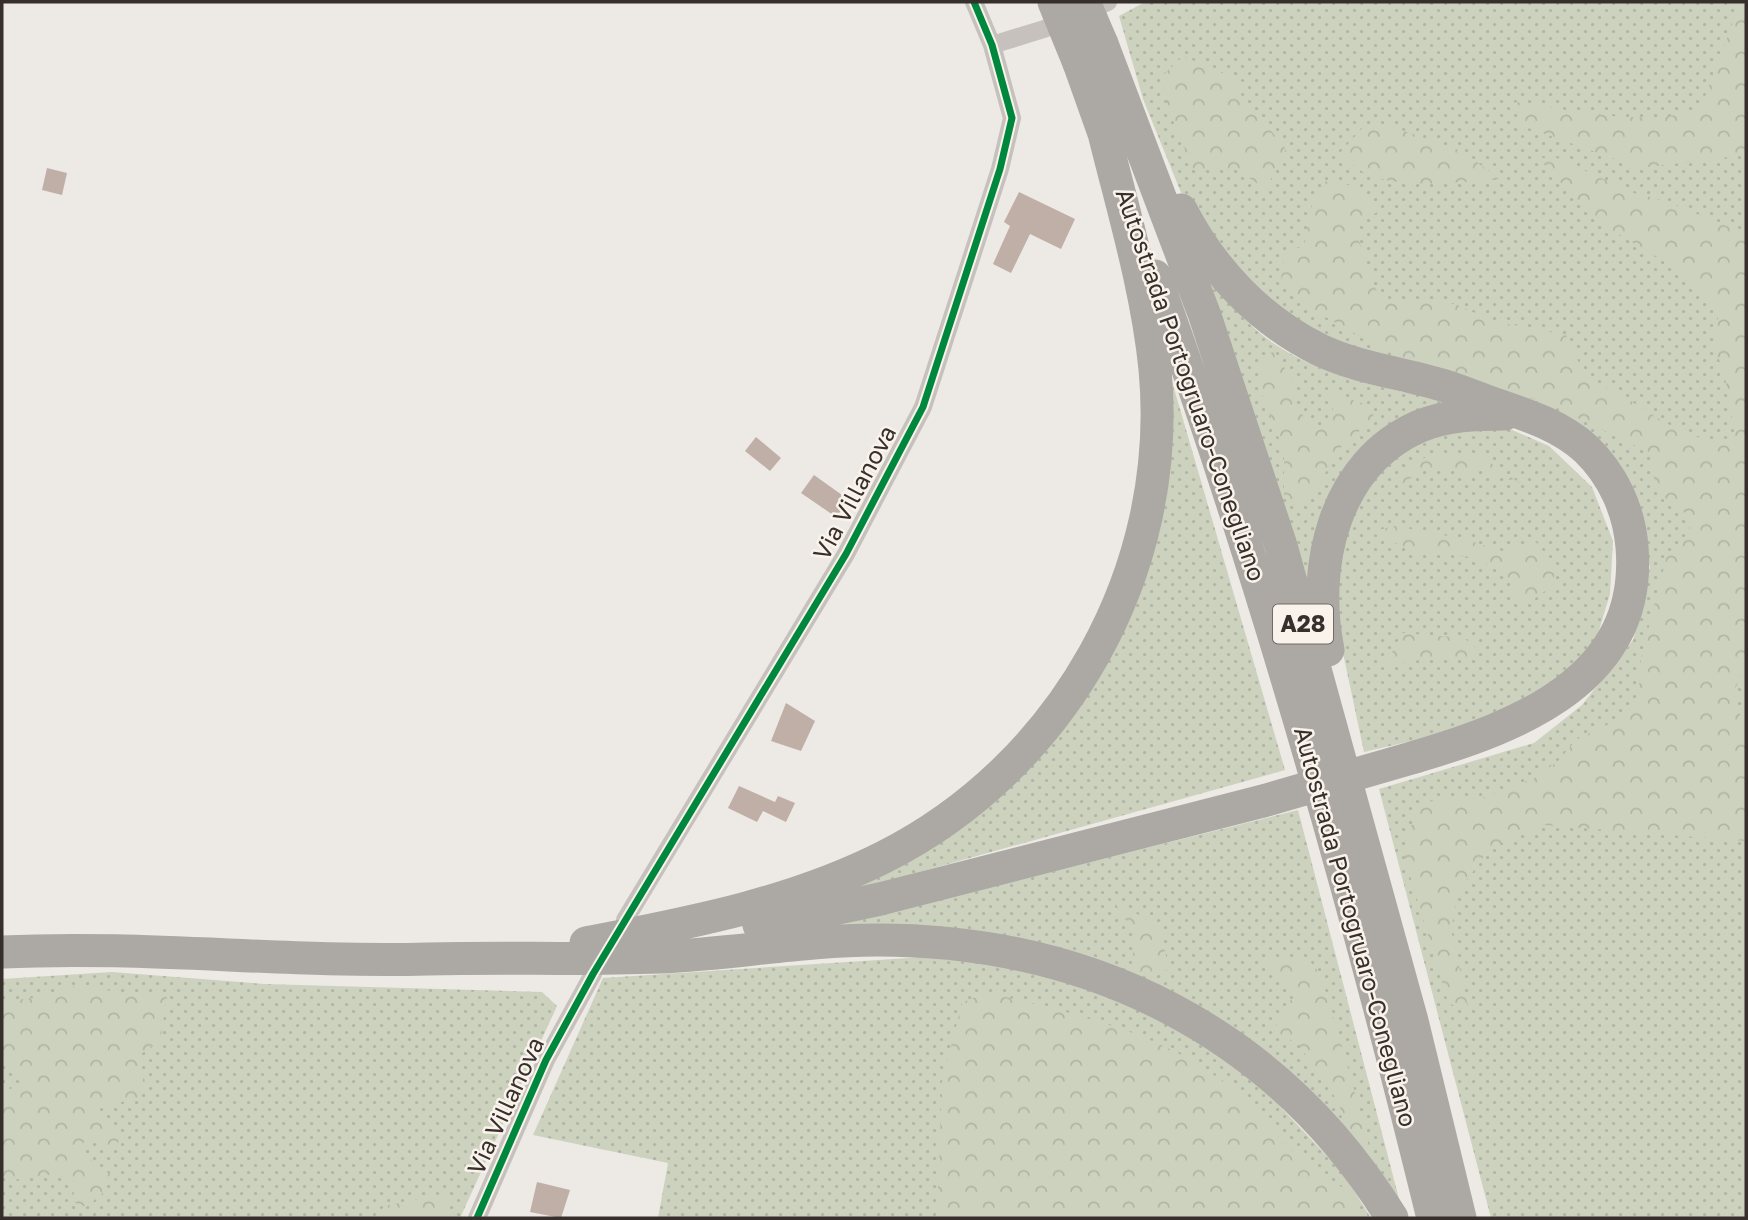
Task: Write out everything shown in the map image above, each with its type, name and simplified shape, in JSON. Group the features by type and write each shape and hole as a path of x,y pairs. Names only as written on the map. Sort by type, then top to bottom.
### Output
{"highway":[{"name":"Autostrada Portogruaro-Conegliano","path":"1054,2 1128,109 1205,316 1281,546 1412,1021 1460,1218"},
{"name":"Autostrada Portogruaro-Conegliano","path":"1084,2 1104,133 1185,360 1310,757 1401,1086 1433,1218"},
{"path":"512,957 717,934 880,899 1263,800 1461,743 1548,705 1602,658 1621,626 1634,570 1632,537 1624,505 1609,477 1586,449 1557,429 1525,414 1441,385 1374,368 1321,350 1263,313 1241,295 1189,226 1128,109"},
{"path":"512,957 763,905 882,858 931,832 975,799 1019,760 1056,715 1088,669 1128,580 1142,539 1152,495 1157,442 1155,369 1143,293 1104,133"},
{"path":"1412,1021 1388,876 1328,650 1322,605 1324,566 1332,527 1342,502 1358,476 1395,441 1420,426 1447,418 1481,414 1525,414"},
{"path":"2,952 423,960 662,957 804,942 878,940 986,948 1049,960 1140,991 1185,1015 1270,1073 1354,1163 1392,1218"}],"street":[{"name":"Via Villanova","path":"625,920 846,554 923,407 1000,169 1012,118 992,45 974,2"},
{"path":"992,45 1044,29 1108,2"},
{"name":"Via Villanova","path":"477,1218 546,1060 593,974"}],"green space":[{"path":"1145,2 1746,2 1746,1218 1491,1218 1379,789 1534,743 1582,705 1633,640 1650,567 1627,480 1588,432 1337,347 1270,312 1182,195 1143,99 1119,16"},
{"path":"1737,2 1746,2 1746,155 1640,168 1520,125 1515,102 1584,113 1635,117 1681,114 1701,107 1731,28"},
{"path":"1183,56 1243,82 1241,95 1286,149 1266,189 1235,169 1193,169 1168,108 1162,76"},
{"path":"1387,125 1464,152 1499,179 1434,183 1386,180 1367,174 1339,154 1364,126"},
{"path":"1538,158 1557,158 1634,193 1663,200 1746,234 1746,528 1743,531 1746,546 1746,665 1733,693 1746,731 1746,841 1544,825 1490,848 1459,891 1451,929 1470,1016 1448,1002 1403,852 1418,805 1439,799 1482,798 1533,779 1558,761 1577,739 1632,713 1639,690 1641,658 1667,555 1684,539 1694,520 1656,491 1650,455 1644,450 1545,402 1424,372 1313,310 1281,279 1285,252 1304,246 1312,205 1326,181 1353,186 1377,212 1354,227 1379,298 1455,304 1493,321 1566,335 1586,378 1692,435 1711,440 1735,437 1724,371 1713,346 1719,311 1679,270 1598,222"},
{"path":"1207,280 1273,343 1315,366 1361,382 1455,402 1387,428 1312,601"},
{"path":"1274,351 1296,386 1297,405 1309,426 1326,428 1334,406 1328,392 1371,406 1374,418 1339,449 1307,505 1284,497 1284,451 1261,392 1259,360"},
{"path":"1164,354 1285,770 809,903 976,810 1122,619"},
{"path":"1510,429 1549,446 1592,487 1613,541 1610,594 1594,647 1547,690 1472,727 1364,752 1333,606 1346,518 1378,467 1432,432"},
{"path":"1437,453 1479,455 1521,484 1482,470 1467,475 1438,467 1415,475 1397,488 1409,464"},
{"path":"1395,526 1464,539 1502,551 1536,542 1556,567 1552,586 1527,604 1504,594 1513,590 1506,573 1470,557 1414,551 1370,532"},
{"path":"1402,633 1464,638 1477,649 1467,660 1419,660 1385,666"},
{"path":"1298,810 1404,1218 1159,989 1058,948 949,932 823,929"},
{"path":"1111,897 1160,929 1169,969 1149,979 1131,968 1136,936"},
{"path":"940,956 1052,974 1157,1011 1255,1080 1343,1173 1371,1218 658,1218 668,1163 533,1135 603,978"},
{"path":"1264,957 1309,960 1321,975 1377,1169 1344,1129 1339,1103 1298,1044 1274,1031 1285,1006 1297,994 1268,966"},
{"path":"112,972 264,984 542,992 557,1006 460,1218 2,1218 2,979"},
{"path":"68,986 167,997 160,1041 138,1056 146,1085 138,1100 112,1103 95,1111 121,1133 116,1149 85,1140 79,1151 111,1175 102,1194 86,1207 71,1201 77,1184 62,1173 13,1180 2,1176 2,1083 8,1089 29,1086 2,1053 2,999 36,997"},
{"path":"986,992 1074,1014 1131,1032 1185,1057 1225,1083 1308,1165 1357,1196 1360,1218 937,1218 942,1082 962,1003"},
{"path":"447,1193 448,1218 373,1218 385,1206"}],"building":[{"path":"47,168 67,173 62,195 42,190"},
{"path":"1019,192 1075,219 1061,249 1030,234 1011,273 993,264 1010,226 1004,222"},
{"path":"756,437 781,458 770,471 745,451"},
{"path":"814,475 849,500 836,517 801,493"},
{"path":"786,703 815,721 801,751 771,741"},
{"path":"739,786 775,802 778,796 795,803 786,822 763,811 757,822 728,808"},
{"path":"537,1182 570,1190 561,1218 530,1212"}],"cycle path":[{"path":"477,1218 546,1060 593,974 846,554 923,407 1000,169 1012,118 992,45 974,2"}]}
